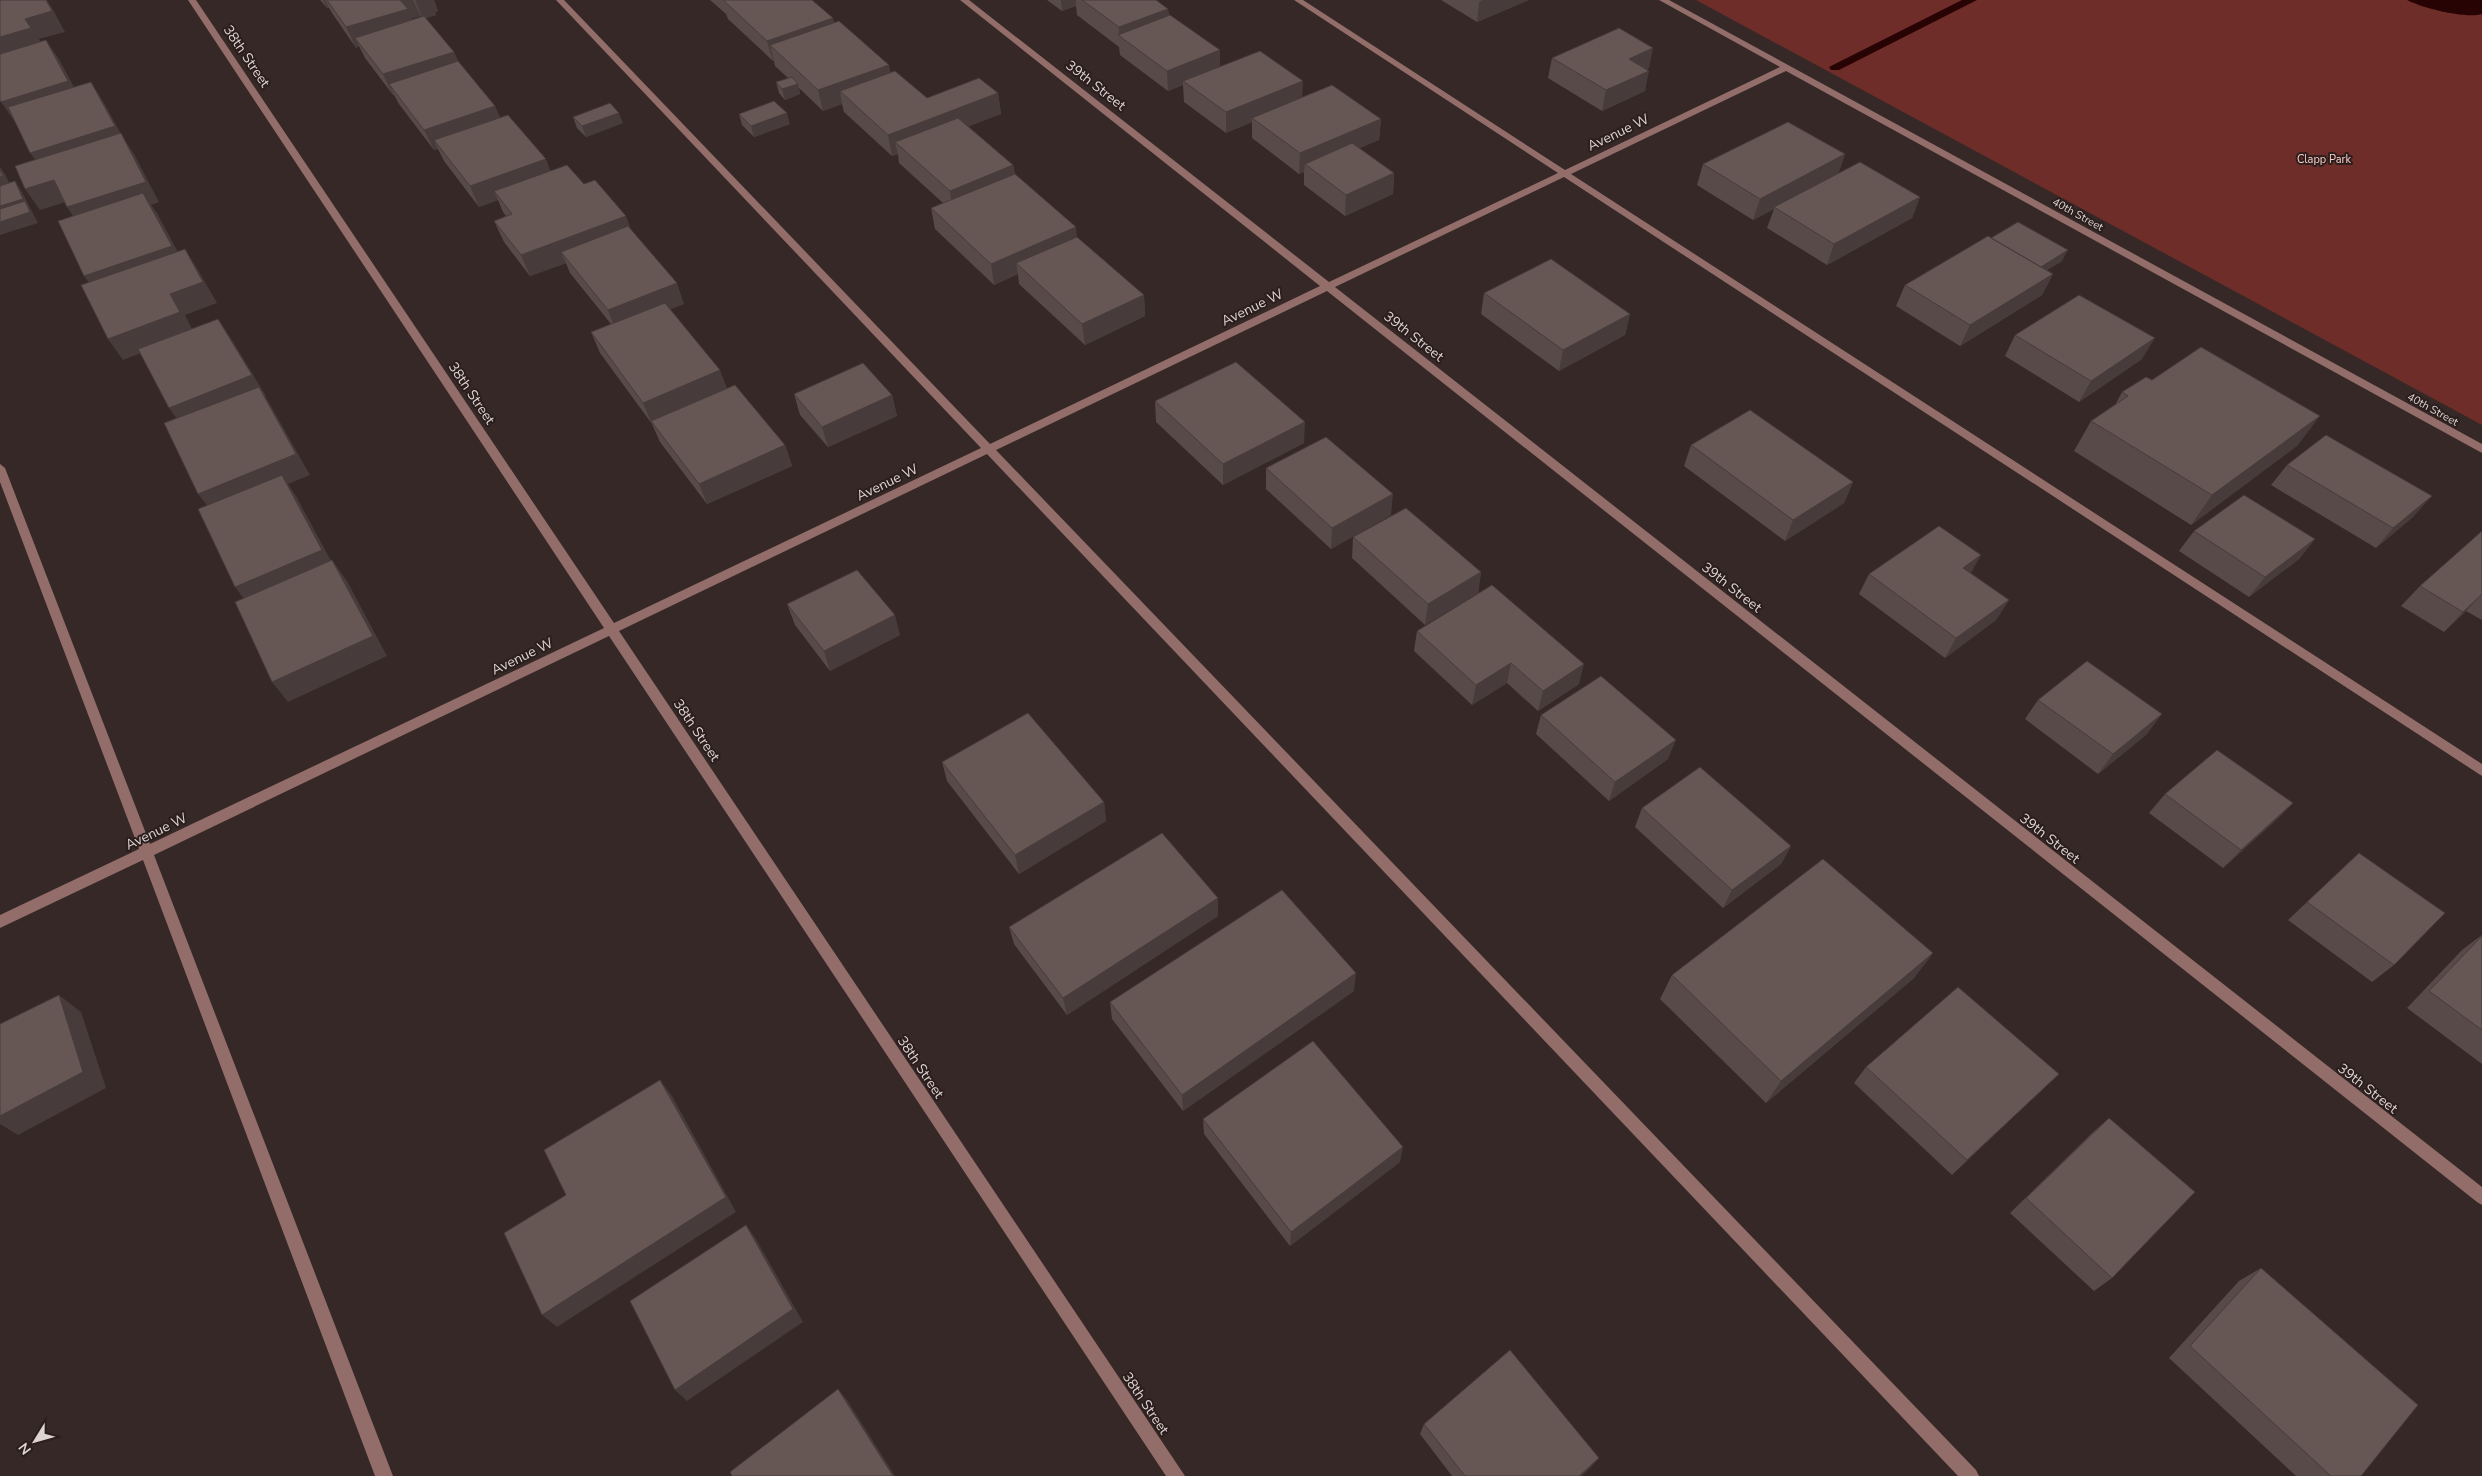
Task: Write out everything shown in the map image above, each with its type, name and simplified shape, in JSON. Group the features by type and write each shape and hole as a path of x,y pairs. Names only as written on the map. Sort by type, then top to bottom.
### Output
{"street":[{"name":"38th Street","path":"192,0 1176,1476"},
{"path":"560,0 1970,1476"},
{"name":"39th Street","path":"964,0 2482,1197"},
{"path":"1298,0 2482,771"},
{"name":"40th Street","path":"1663,0 2482,449"},
{"name":"Avenue W","path":"0,922 1786,68"},
{"path":"0,468 148,852 384,1476"}],"green space":[{"name":"Clapp Park","path":"1696,0 2482,0 2482,425"}],"shaded area":[{"path":"2407,0 2482,0 2482,14 2466,15 2444,12"}],"building":[{"path":"0,0 46,0 52,11 25,19 31,28 0,37"},
{"path":"327,0 400,0 408,9 346,27"},
{"path":"723,0 812,0 833,18 767,41"},
{"path":"1082,0 1156,0 1168,9 1119,27"},
{"path":"1170,15 1220,50 1167,71 1118,35"},
{"path":"424,16 454,52 383,74 355,38"},
{"path":"839,21 889,65 818,90 770,45"},
{"path":"1619,28 1653,48 1629,59 1649,71 1606,90 1552,58"},
{"path":"46,40 68,81 1,102 0,54"},
{"path":"1260,51 1303,81 1226,112 1183,81"},
{"path":"458,61 495,106 424,130 389,84"},
{"path":"895,71 927,98 979,78 998,93 888,135 840,91"},
{"path":"792,77 798,84 782,89 776,82"},
{"path":"91,82 115,126 30,153 8,107"},
{"path":"1332,85 1381,119 1300,153 1252,118"},
{"path":"774,101 787,113 751,126 739,114"},
{"path":"610,103 619,113 582,126 573,117"},
{"path":"508,115 546,159 470,186 434,140"},
{"path":"958,118 1013,165 950,191 895,142"},
{"path":"1788,122 1845,154 1760,199 1703,164"},
{"path":"121,133 146,182 67,207 54,180 25,189 15,166"},
{"path":"1352,143 1394,173 1346,195 1305,164"},
{"path":"1860,162 1920,197 1834,244 1774,207"},
{"path":"567,165 584,184 595,180 626,216 521,255 494,221 512,214 494,191"},
{"path":"1015,174 1076,227 991,264 931,208"},
{"path":"15,181 23,199 0,206 0,186"},
{"path":"143,193 172,246 84,276 58,221"},
{"path":"25,201 30,212 0,222 0,209"},
{"path":"2018,222 2068,250 2041,267 1991,238"},
{"path":"628,226 677,283 608,310 561,252"},
{"path":"1988,236 2053,274 1970,325 1905,285"},
{"path":"1077,237 1144,295 1082,324 1016,263"},
{"path":"185,249 203,282 170,294 180,312 108,339 81,285"},
{"path":"1551,259 1630,314 1563,350 1484,293"},
{"path":"2079,295 2155,338 2091,381 2015,335"},
{"path":"665,303 720,370 643,403 591,332"},
{"path":"218,319 252,375 169,408 138,349"},
{"path":"2201,347 2320,416 2212,495 2091,421 2128,396 2122,392 2146,377 2152,380"},
{"path":"1236,362 1305,422 1223,464 1155,401"},
{"path":"863,363 892,395 822,427 794,394"},
{"path":"735,385 785,445 699,484 651,421"},
{"path":"259,387 296,454 198,494 164,423"},
{"path":"1750,410 1853,482 1793,520 1691,445"},
{"path":"2326,435 2432,496 2393,528 2287,465"},
{"path":"1326,437 1393,494 1332,528 1266,468"},
{"path":"282,475 322,550 235,587 198,509"},
{"path":"2244,495 2315,539 2265,577 2194,531"},
{"path":"1406,508 1481,572 1428,604 1353,537"},
{"path":"1939,526 1981,555 1963,568 2009,600 1956,638 1869,574"},
{"path":"2482,531 2482,594 2463,612 2420,586"},
{"path":"332,560 373,636 272,682 235,602"},
{"path":"857,570 895,615 824,651 787,604"},
{"path":"1492,585 1584,664 1543,691 1511,663 1476,685 1417,631"},
{"path":"2087,661 2162,714 2113,754 2038,700"},
{"path":"1601,676 1676,740 1615,782 1541,715"},
{"path":"1028,713 1104,802 1015,855 942,762"},
{"path":"2217,750 2293,803 2241,850 2165,794"},
{"path":"1700,767 1791,846 1732,890 1642,808"},
{"path":"1162,833 1218,898 1063,998 1009,927"},
{"path":"2359,853 2445,913 2394,965 2307,902"},
{"path":"1823,859 1933,953 1781,1081 1672,975"},
{"path":"1282,890 1356,973 1182,1095 1110,1002"},
{"path":"2482,936 2482,1030 2429,991"},
{"path":"1958,987 2059,1074 1967,1160 1866,1067"},
{"path":"59,995 83,1072 0,1116 0,1024"},
{"path":"1313,1041 1403,1147 1291,1232 1203,1119"},
{"path":"660,1080 726,1197 542,1315 504,1233 566,1195 544,1150"},
{"path":"2109,1118 2195,1192 2112,1278 2026,1198"},
{"path":"746,1225 793,1309 675,1390 630,1301"},
{"path":"2261,1268 2418,1405 2361,1476 2331,1476 2190,1346"},
{"path":"1510,1350 1599,1458 1579,1476 1465,1476 1424,1424"},
{"path":"838,1389 893,1476 732,1476 730,1472"}],"waterway":[{"path":"1835,67 1971,0"}]}
